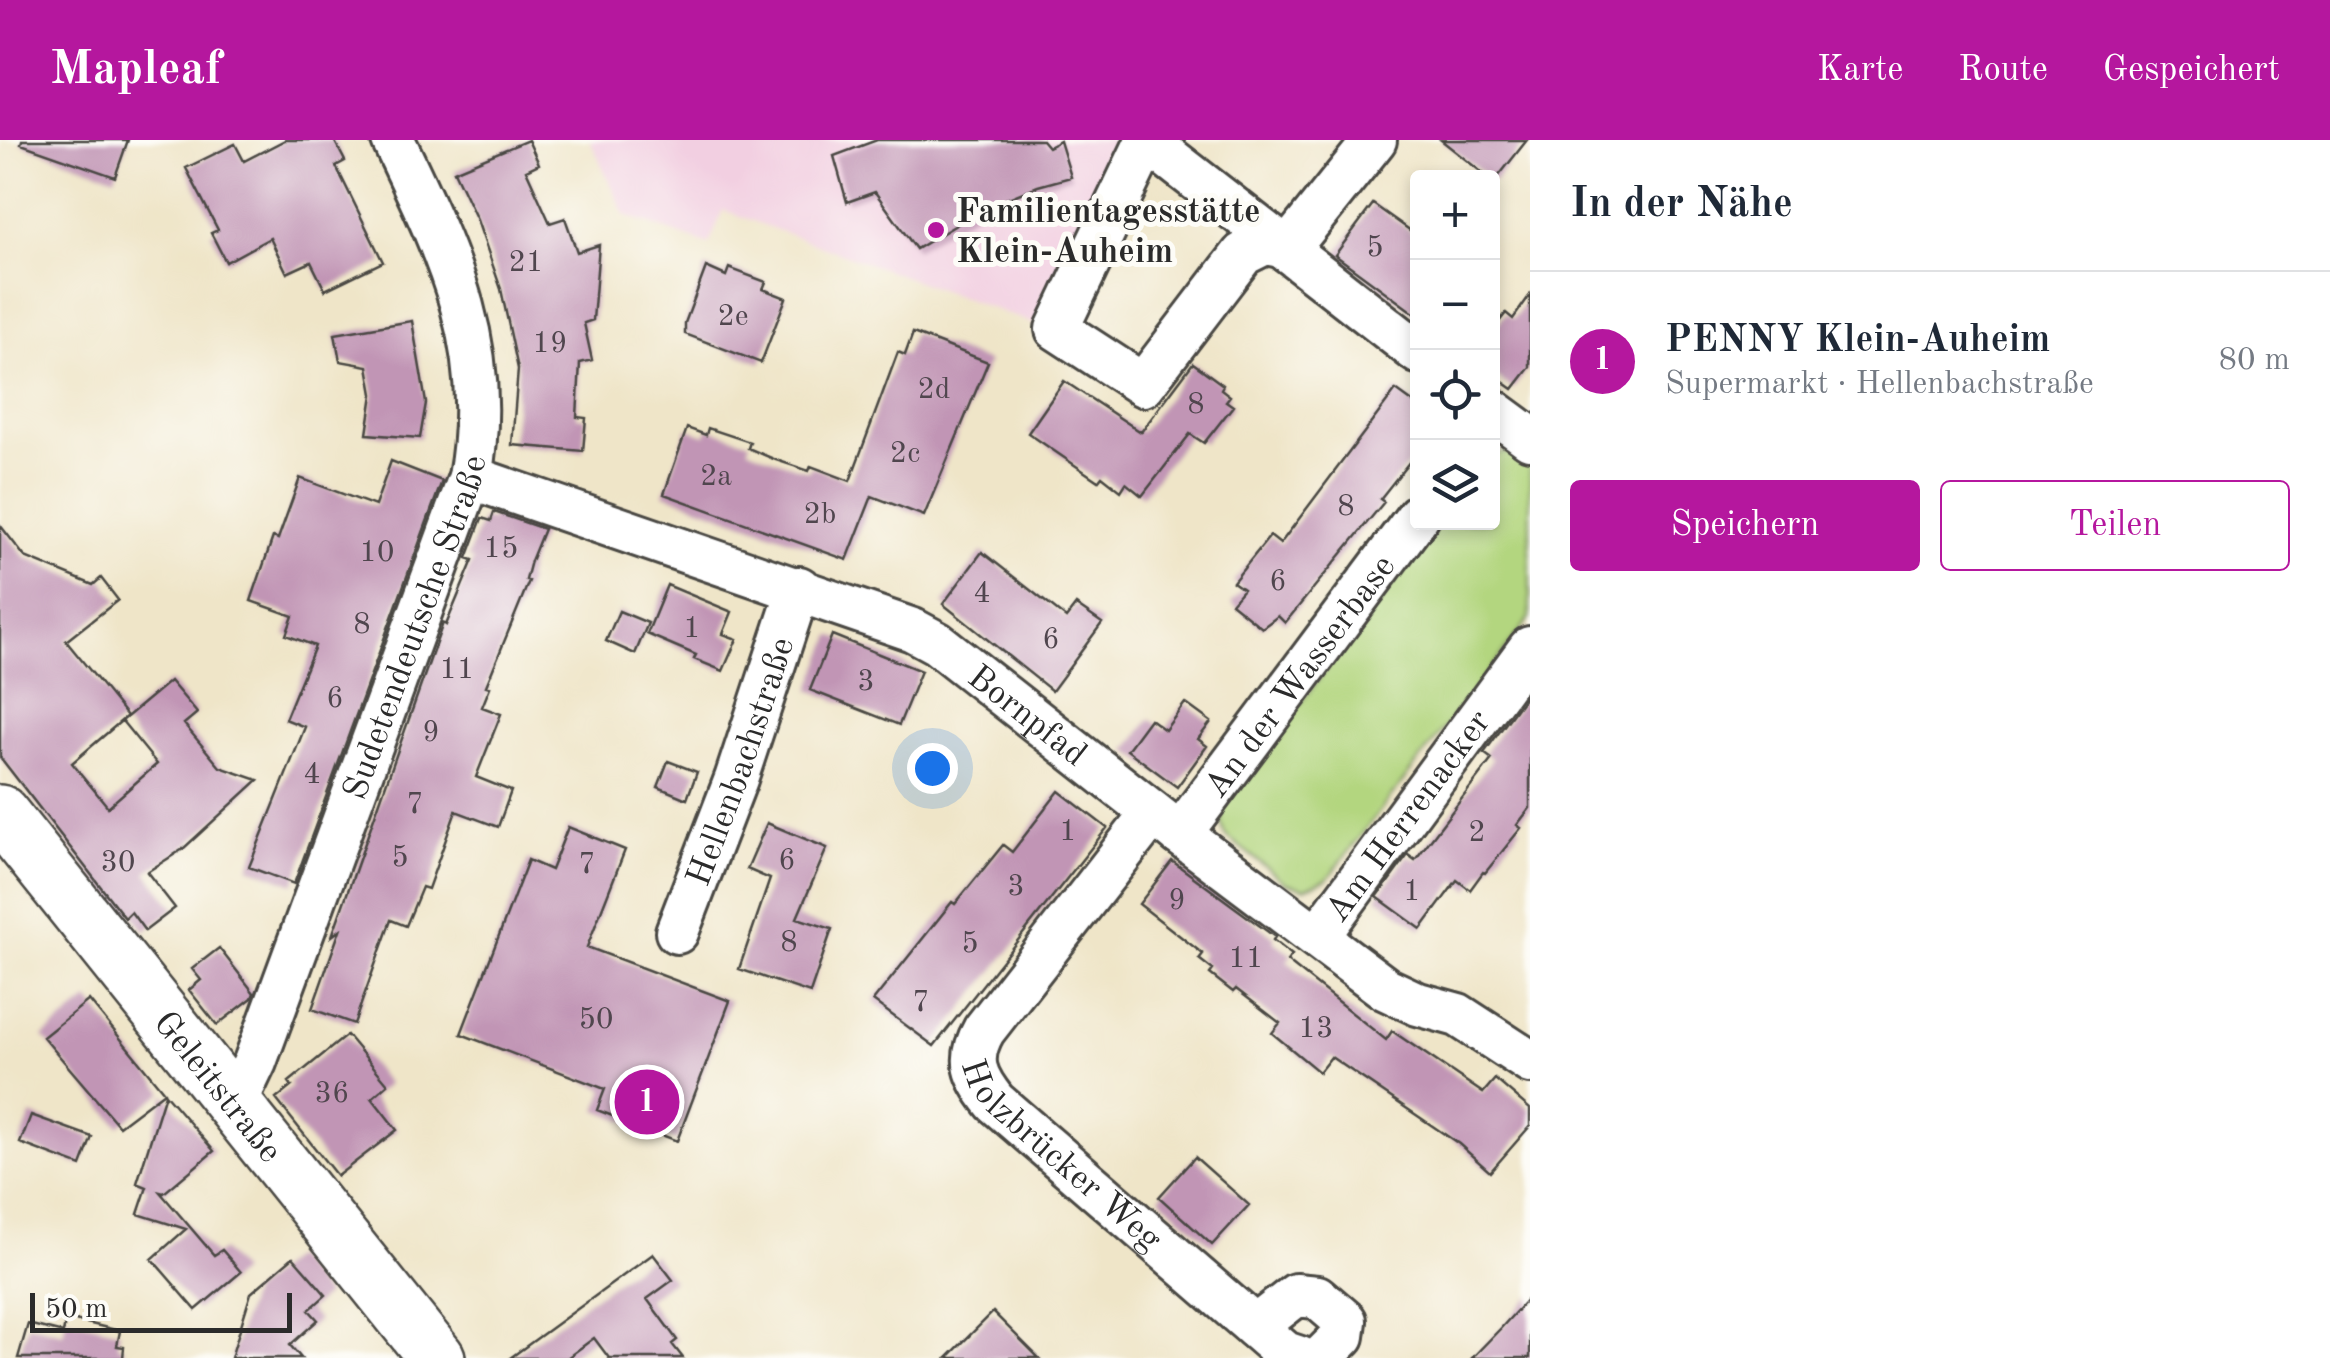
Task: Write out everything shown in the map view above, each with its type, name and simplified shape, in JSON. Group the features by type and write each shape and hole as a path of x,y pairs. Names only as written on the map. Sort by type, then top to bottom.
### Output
{"main road":[{"name":"Geleitstraße","path":"0,813 437,1358"}],"street":[{"name":"Sudetendeutsche Straße","path":"234,1106 255,1062 470,477 476,444 466,316 440,239 392,140"},
{"path":"1285,249 1375,140"},
{"path":"1285,249 1266,242 1242,254 1143,384 1057,329 1147,141 1415,350"},
{"path":"1500,416 1530,438"},
{"name":"Bornpfad","path":"470,477 799,588 904,626 937,643 1166,824 1386,989 1418,1004 1458,1014 1530,1062"},
{"name":"An der Wasserbase","path":"1166,824 1410,526"},
{"name":"Hellenbachstraße","path":"676,932 736,779 799,588"},
{"name":"Am Herrenacker","path":"1318,936 1530,648"},
{"name":"Holzbrücker Weg","path":"1166,824 984,1030 973,1055 974,1071 994,1102 1286,1353 1300,1358"},
{"path":"1255,1327 1296,1295 1318,1297 1345,1320 1343,1336 1321,1358"}],"shaded area":[{"name":"Familientagesstätte Klein-Auheim","path":"590,140 1139,140 1048,329 723,210 709,245 625,215"}],"green space":[{"path":"1500,454 1530,460 1530,618 1327,879 1305,888 1286,883 1225,835 1221,823 1223,804 1434,530 1500,530"}],"building":[{"path":"22,140 128,140 115,177 21,144"},
{"path":"285,140 334,140 345,161 336,166 383,262 325,290 311,262 287,273 270,238 226,262 211,233 218,230 186,168 235,144 244,161"},
{"path":"528,140 539,164 526,170 550,223 565,218 577,252 599,245 593,320 584,323 592,360 580,363 577,417 586,418 583,451 512,445 518,369 501,289 477,220 454,171"},
{"path":"877,140 1042,140 1048,147 1060,141 1071,177 986,207 916,249 875,192 847,202 834,156"},
{"path":"1441,140 1527,140 1500,174 1500,170 1479,170"},
{"path":"1373,204 1410,230 1410,310 1335,255"},
{"path":"706,267 726,276 729,268 766,282 763,289 786,298 761,363 685,334 685,323"},
{"path":"1530,295 1530,367 1513,389 1500,380 1500,321 1506,313 1513,319"},
{"path":"412,321 426,403 420,438 367,434 373,394 368,366 340,361 335,334"},
{"path":"913,333 988,362 924,516 872,496 847,560 664,494 687,428 706,435 708,428 750,442 748,448 776,460 809,471 811,466 850,481 898,352 905,355"},
{"path":"1193,363 1223,385 1221,389 1230,396 1226,401 1233,406 1204,443 1190,434 1142,496 1126,483 1121,491 1102,476 1098,481 1028,433 1064,381 1141,432"},
{"path":"1396,390 1410,400 1410,461 1380,499 1384,502 1285,623 1278,616 1262,628 1231,603 1243,589 1233,582 1270,536 1280,544"},
{"path":"391,461 442,481 294,884 249,867 305,727 285,719 315,646 286,635 293,616 251,601 273,537 278,539 300,478 375,506"},
{"path":"494,512 544,529 531,561 526,580 529,581 486,686 490,687 482,707 501,714 476,777 511,791 498,827 456,811 428,889 422,887 406,926 391,920 354,1024 312,1009 340,930 332,936 443,623 446,625 473,560 467,558 482,518 491,521"},
{"path":"0,525 25,557 93,585 101,578 118,600 66,641 127,716 72,763 108,807 157,764 122,721 170,681 197,713 184,724 220,767 258,780 183,849 147,872 175,908 145,931 131,912 125,918 0,757"},
{"path":"982,552 1066,618 1076,605 1102,623 1052,691 943,604"},
{"path":"667,585 732,612 723,634 737,639 723,671 647,634"},
{"path":"619,611 648,623 635,654 606,641"},
{"path":"832,635 921,671 899,725 810,690"},
{"path":"1530,690 1530,808 1517,825 1521,828 1470,890 1457,880 1421,929 1377,897 1408,855 1415,860 1492,759 1484,753"},
{"path":"1185,703 1211,722 1198,739 1207,746 1177,787 1127,750 1150,719 1165,730"},
{"path":"668,761 697,772 687,799 658,787"},
{"path":"1059,791 1107,828 934,1046 873,1001 952,902 955,904 1003,845 1012,852"},
{"path":"767,823 827,848 797,918 832,929 810,993 739,969 770,879 747,869"},
{"path":"568,827 625,850 587,947 730,1001 677,1141 597,1110 605,1089 461,1034 528,860 551,870"},
{"path":"1172,861 1275,937 1273,940 1292,955 1287,961 1386,1040 1392,1031 1483,1093 1495,1079 1530,1109 1530,1126 1490,1172 1459,1144 1331,1057 1319,1072 1272,1033 1280,1023 1210,974 1213,970 1199,959 1203,954 1139,904"},
{"path":"219,948 254,993 217,1025 189,990 201,980 192,969"},
{"path":"89,1000 164,1092 119,1126 43,1037"},
{"path":"347,1035 388,1084 372,1098 397,1130 337,1176 276,1099 292,1086 289,1082"},
{"path":"165,1094 214,1151 164,1193 160,1192 214,1255 222,1250 241,1272 196,1310 152,1259 186,1229 138,1214 147,1187 137,1183"},
{"path":"31,1115 92,1137 81,1166 20,1143"},
{"path":"1195,1157 1249,1205 1212,1245 1159,1197"},
{"path":"653,1254 673,1280 647,1299 677,1340 672,1344 683,1358 609,1358 594,1338 567,1358 510,1358"},
{"path":"293,1257 326,1295 309,1310 318,1320 290,1345 301,1358 231,1358 251,1293"},
{"path":"1530,1296 1530,1358 1472,1358 1501,1328"},
{"path":"993,1312 1039,1358 947,1358"},
{"path":"66,1318 120,1331 117,1346 124,1347 123,1358 18,1358 28,1324 63,1333"}],"place":[{"name":"Familientagesstätte Klein-Auheim","path":"936,230"},
{"name":"PENNY Klein-Auheim","path":"647,1102"}]}
